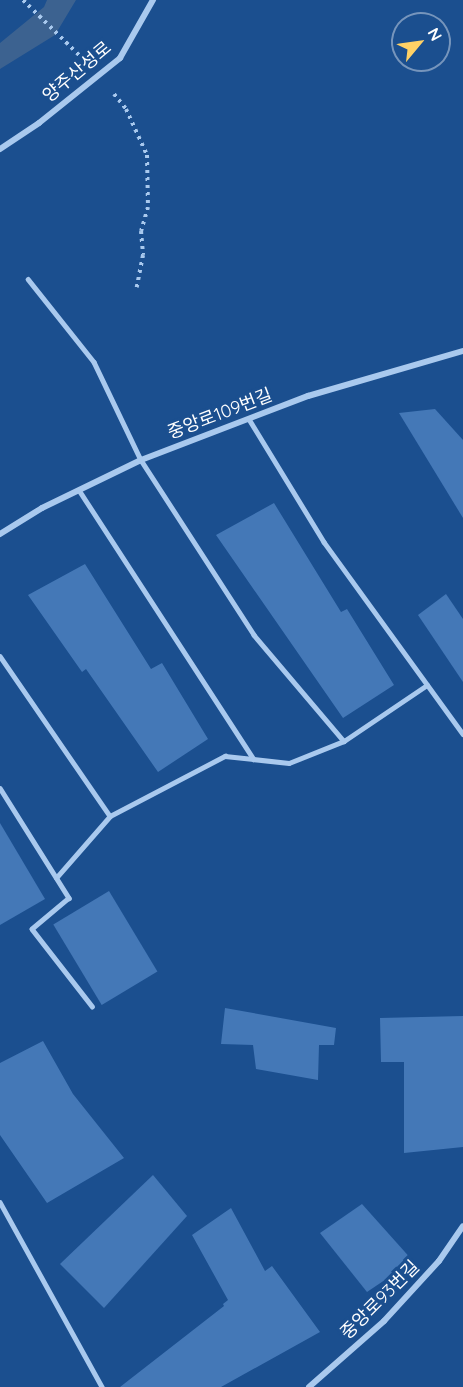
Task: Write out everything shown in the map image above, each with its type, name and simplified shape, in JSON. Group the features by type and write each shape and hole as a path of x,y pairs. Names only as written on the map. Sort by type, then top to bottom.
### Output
{"street":[{"name":"양주산성로","path":"0,149 39,123 120,58 153,0"},
{"name":"중앙로109번길","path":"0,534 42,508 141,460 308,396 463,351"},
{"name":"중앙로93번길","path":"309,1387 384,1322 440,1261 463,1226"}],"lane":[{"path":"28,279 94,362 141,460 254,635 344,741"},
{"path":"249,419 324,542 463,734"},
{"path":"79,490 254,759"},
{"path":"0,656 110,816"},
{"path":"56,878 110,816 225,756 289,763 344,741 428,685"},
{"path":"0,788 69,898 32,929 92,1006"},
{"path":"0,1202 44,1278 102,1387"}],"path":[{"path":"23,0 63,40"},
{"path":"111,90 126,108 147,156 148,207 141,231 142,255 137,287"}],"water":[{"path":"47,0 76,0 55,35 0,69 0,43 44,7"}],"building":[{"path":"435,409 463,440 463,518 399,413"},
{"path":"274,503 341,612 347,609 394,685 343,718 216,535"},
{"path":"85,564 151,669 162,663 208,739 158,772 86,669 82,672 28,595"},
{"path":"446,594 463,619 463,682 418,615"},
{"path":"0,823 45,899 0,925"},
{"path":"109,891 157,972 102,1005 53,924"},
{"path":"225,1008 336,1028 334,1045 319,1045 318,1080 256,1069 253,1045 221,1044"},
{"path":"463,1016 463,1147 404,1153 404,1062 381,1062 380,1018"},
{"path":"43,1041 73,1094 124,1158 47,1203 0,1135 0,1063"},
{"path":"153,1175 187,1216 104,1308 60,1264"},
{"path":"362,1204 413,1261 367,1292 320,1233"},
{"path":"231,1208 265,1271 272,1266 320,1332 221,1387 120,1387 224,1306 223,1304 228,1300 192,1235"}]}
